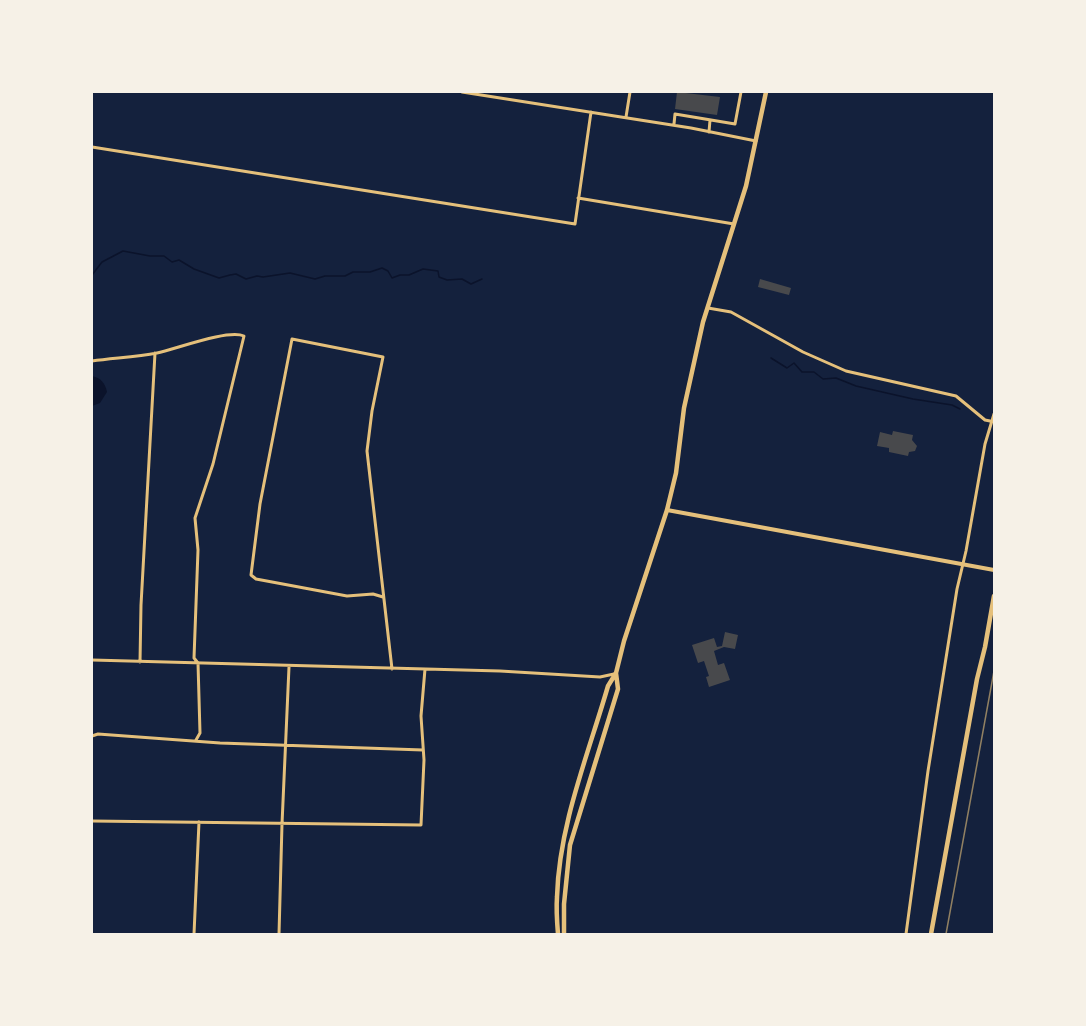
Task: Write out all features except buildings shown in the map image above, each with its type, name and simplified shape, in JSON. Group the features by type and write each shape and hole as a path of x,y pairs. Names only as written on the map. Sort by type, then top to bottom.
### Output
{"main road":[{"path":"558,934 556,898 569,816 608,687 616,673 624,641 667,510 676,473 684,408 706,308 746,186 766,92"},
{"path":"931,934 994,596"},
{"path":"564,934 564,904 570,845 618,689 616,673"}],"street":[{"path":"462,92 626,117 756,141"},
{"path":"626,117 630,92"},
{"path":"674,125 675,114 735,123 741,92"},
{"path":"92,147 575,224 591,112"},
{"path":"709,132 710,120"},
{"path":"578,198 734,224"},
{"path":"706,308 731,312 803,352 846,371 956,396 986,420 991,421"},
{"path":"92,361 155,353 223,336 240,334 244,336 219,444 195,518 198,550 194,658 198,663 200,733 196,740"},
{"path":"383,597 373,594 347,596 256,579 251,575 260,504 292,339 383,357 367,451 392,669"},
{"path":"140,662 155,353"},
{"path":"906,934 930,759 957,590 994,414"},
{"path":"667,510 994,570"},
{"path":"92,660 424,669 600,677 616,673"},
{"path":"279,934 289,666"},
{"path":"92,821 421,825 423,750 421,716 424,669"},
{"path":"92,736 98,734 423,750"},
{"path":"194,934 199,822"}],"lane":[{"path":"92,445 92,489"}],"water":[{"path":"92,376 102,381 107,392 100,403 92,406"}],"waterway":[{"path":"92,275 102,262 123,251 164,256 172,262 179,260 194,269 219,278 236,274 246,279 290,273 315,279 325,276 345,276 353,272 370,272 382,268 388,271 392,278 409,275 423,269 438,271 439,277 447,280 462,279 471,284 482,279"},
{"path":"771,358 787,368 794,363 802,372 814,372 823,379 836,378 856,386 952,405 960,409"}],"tram line":[{"path":"946,934 994,671"}]}
